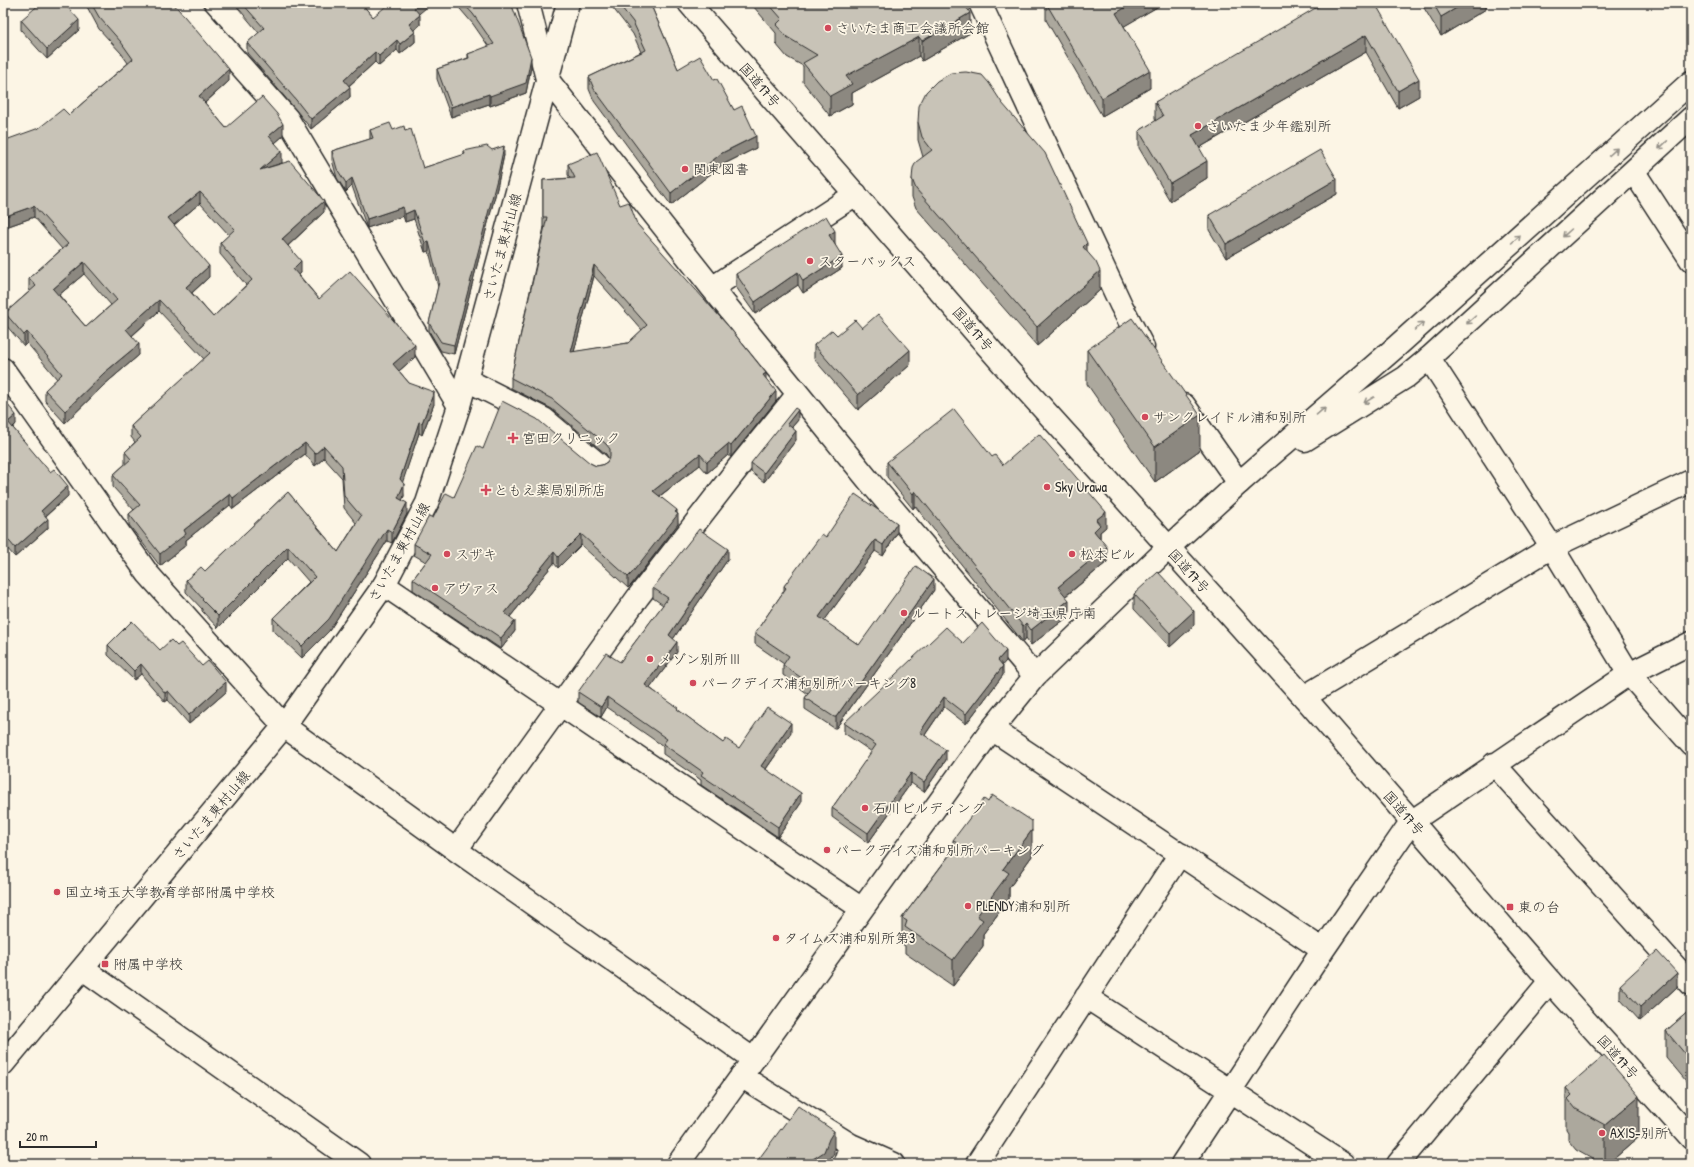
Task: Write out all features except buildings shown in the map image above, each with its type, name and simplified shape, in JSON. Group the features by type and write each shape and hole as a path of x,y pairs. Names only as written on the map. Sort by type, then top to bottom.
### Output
{"main road":[{"path":"185,3 287,118 459,406"},
{"path":"528,3 547,79 712,288 869,481 1035,676"},
{"name":"さいたま東村山線","path":"3,1064 284,726 384,585 427,503 459,406 568,3"},
{"name":"国道17号","path":"689,3 1014,376 1304,697 1550,981 1691,1138"},
{"path":"980,3 1121,305 1141,344 1154,362"},
{"path":"678,1164 992,729 1035,676 1168,548 1239,483 1396,346 1691,82"},
{"path":"1239,483 1406,377 1429,358 1634,172 1691,118"},
{"path":"1634,172 1691,260"},
{"path":"712,288 856,194"},
{"path":"1429,358 1552,547 1629,674 1691,744"},
{"path":"3,369 148,574 284,726 456,850 747,1068 848,1155 894,1164"},
{"path":"467,380 544,419 598,464"},
{"path":"1171,387 1239,483"},
{"path":"456,850 638,597 741,464 798,394"},
{"path":"1304,697 1552,547 1691,481"},
{"path":"384,585 862,908"},
{"path":"1182,1164 1323,950 1411,822 1494,764 1629,674 1691,643"},
{"path":"992,729 1323,950"},
{"path":"1494,764 1691,984"},
{"path":"977,1164 1180,854"},
{"path":"83,969 358,1164"},
{"path":"1398,1164 1550,981"},
{"path":"1086,997 1343,1164"}],"place":[{"name":"さいたま商工会議所会館","path":"828,28"},
{"name":"さいたま少年鑑別所","path":"1198,126"},
{"name":"関東図書","path":"685,169"},
{"name":"スターバックス","path":"810,261"},
{"name":"サンクレイドル浦和別所","path":"1145,417"},
{"name":"宮田クリニック","path":"513,438"},
{"name":"Sky Urawa","path":"1047,487"},
{"name":"ともえ薬局別所店","path":"486,490"},
{"name":"スザキ","path":"447,554"},
{"name":"松本ビル","path":"1072,554"},
{"name":"アヴァス","path":"435,588"},
{"name":"ルートストレージ埼玉県庁南","path":"904,613"},
{"name":"メゾン別所Ⅲ","path":"650,659"},
{"name":"パークデイズ浦和別所パーキング8","path":"693,683"},
{"name":"石川ビルディング","path":"865,808"},
{"name":"パークデイズ浦和別所パーキング","path":"827,850"},
{"name":"国立埼玉大学教育学部附属中学校","path":"57,892"},
{"name":"PLENDY浦和別所","path":"968,906"},
{"name":"東の台","path":"1510,907"},
{"name":"タイムズ浦和別所第3","path":"776,938"},
{"name":"附属中学校","path":"105,964"},
{"name":"AXIS-別所","path":"1602,1133"}]}
